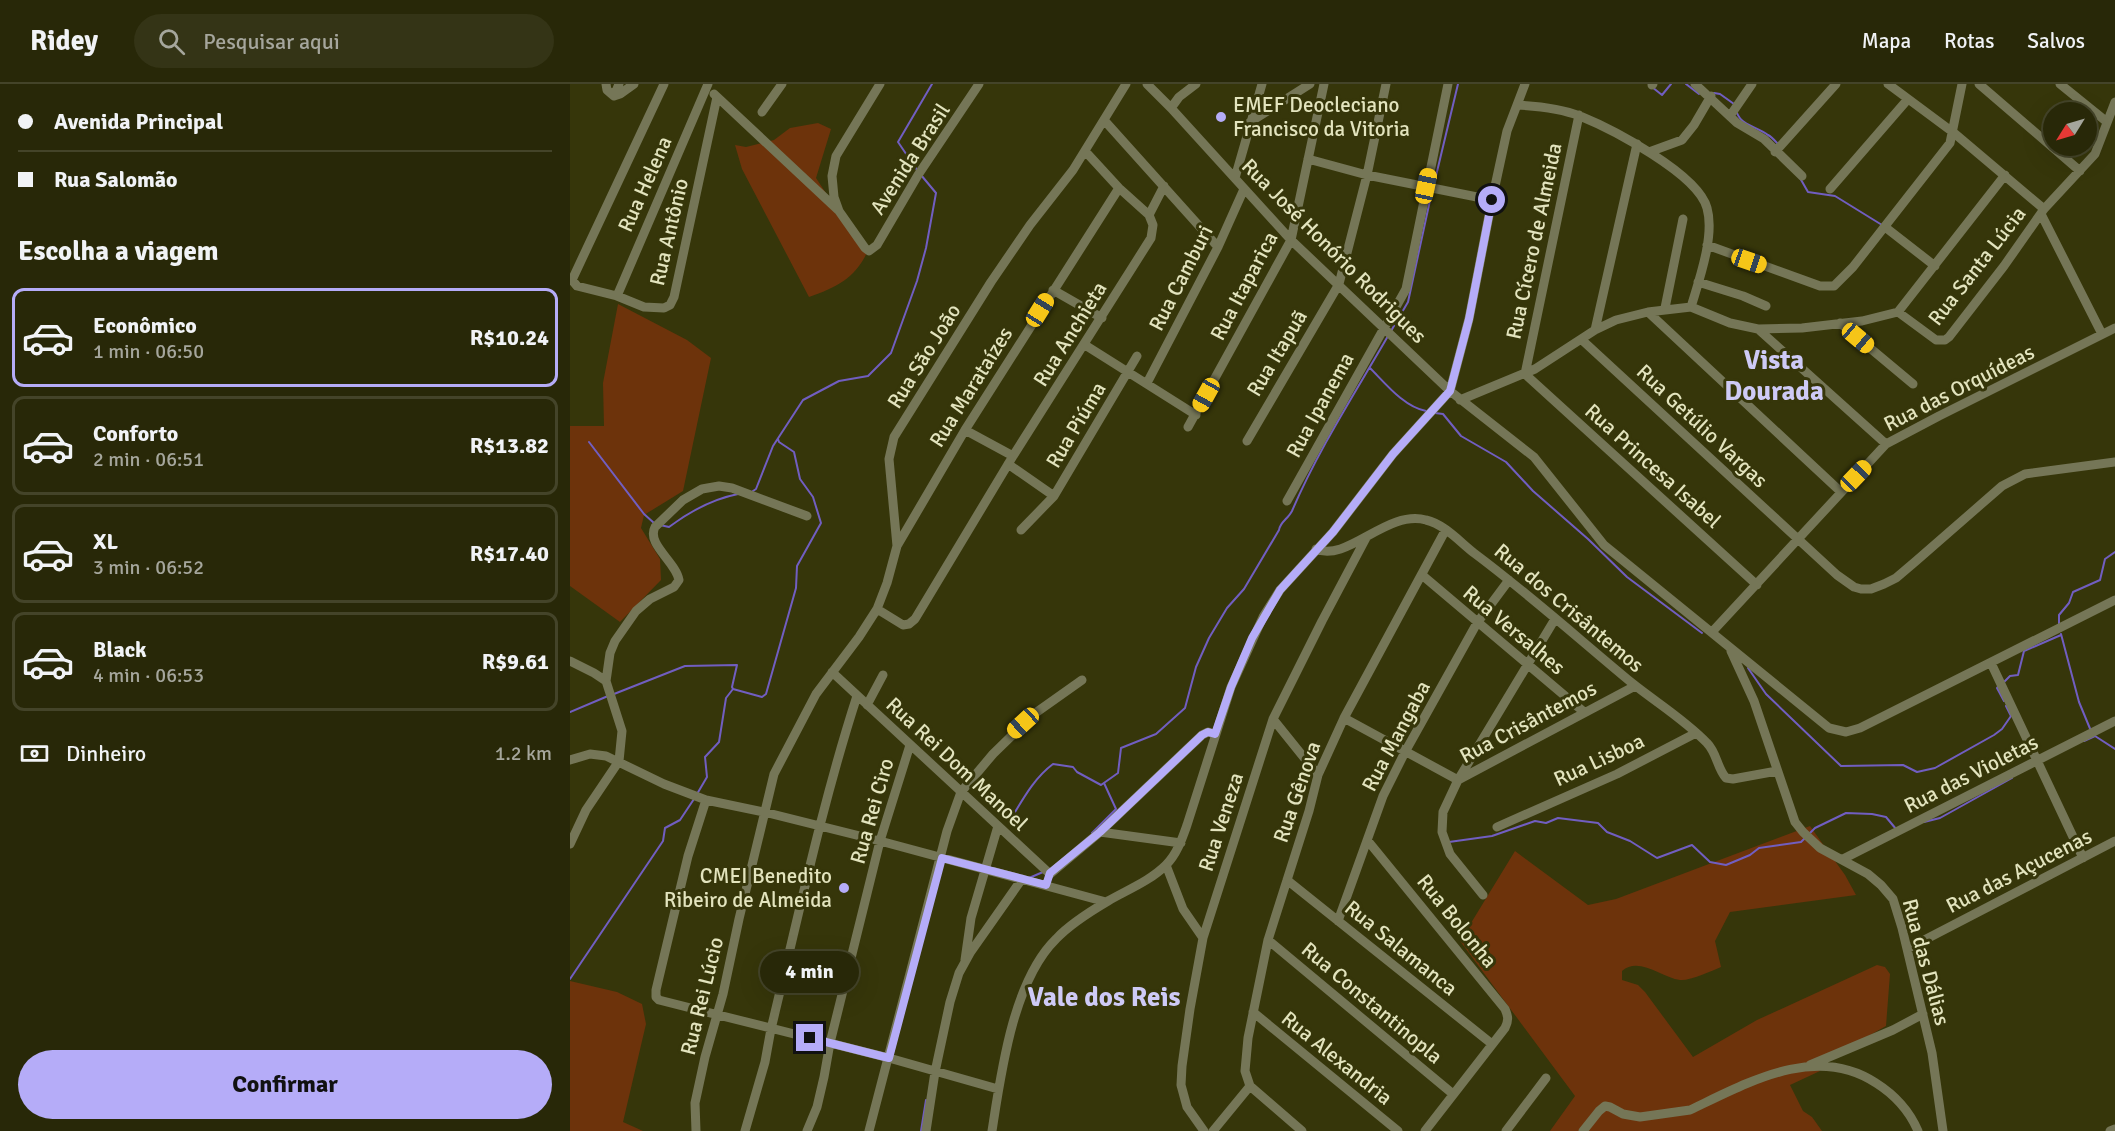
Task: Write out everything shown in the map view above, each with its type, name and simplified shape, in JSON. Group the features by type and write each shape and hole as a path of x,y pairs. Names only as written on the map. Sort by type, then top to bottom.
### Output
{"street":[{"path":"606,84 607,90 614,96"},
{"path":"614,96 619,84"},
{"path":"614,96 634,84"},
{"name":"Rua Antônio","path":"664,84 573,278 573,283 577,286 617,296 644,307 667,308 672,302 717,97"},
{"path":"762,112 782,84"},
{"path":"839,211 834,197 832,176 836,156 880,84"},
{"name":"Avenida Brasil","path":"839,211 864,248 869,251 877,245 918,175 979,84"},
{"name":"Rua São João","path":"832,672 877,609 897,546 889,459 894,437 992,282 1030,225 1073,170 1126,84"},
{"name":"Rua José Honório Rodrigues","path":"1147,84 1291,240 1460,400 1534,458 1604,545 1728,645"},
{"path":"1171,108 1179,97 1196,84"},
{"path":"1235,178 1262,84"},
{"path":"1250,122 1310,84"},
{"name":"Rua Itaparica","path":"1188,427 1291,240 1324,84"},
{"path":"1339,284 1367,175 1386,84"},
{"name":"Rua Ipanema","path":"1287,501 1406,289 1448,84"},
{"path":"992,1131 998,1089 1013,1027 1031,972 1055,939 1106,902 1154,875 1166,865 1181,843 1231,687 1263,617 1280,590 1333,532 1393,454 1450,391 1463,342 1507,131 1525,84"},
{"path":"1695,84 1711,96 1730,116 1764,139 1802,176"},
{"path":"1730,116 1752,84"},
{"path":"1775,152 1836,84"},
{"path":"1888,84 1954,133 2006,176 2043,212 2102,334"},
{"path":"1707,245 1830,288 1837,283 1884,227 1950,143 1954,133 1962,84"},
{"path":"1979,84 2080,171"},
{"path":"2060,84 2107,122"},
{"path":"706,85 839,211"},
{"name":"Rua Helena","path":"617,296 706,85"},
{"path":"1649,152 1682,140 1711,96"},
{"path":"1830,189 1908,99"},
{"name":"Rua Santa Lúcia","path":"1898,312 1936,340 1945,340 1949,337 2043,212 2095,154 2115,102"},
{"path":"1517,105 1537,106 1579,116 1637,144 1688,181 1704,200 1708,215 1707,245 1691,307"},
{"name":"Rua Cícero de Almeida","path":"1525,374 1579,116"},
{"path":"1104,120 1218,247"},
{"path":"1595,330 1637,144"},
{"path":"1085,151 1119,188 1149,215 1164,186"},
{"path":"1308,159 1367,175 1492,200"},
{"path":"1460,400 1525,374 1595,330 1616,320 1665,308 1691,307 1730,323 1758,329 1802,328 1862,321 1898,312 2006,176"},
{"name":"Rua Marataízes","path":"897,546 965,430 1119,188"},
{"name":"Rua Camburi","path":"1147,383 1218,247 1244,189"},
{"name":"Rua Anchieta","path":"877,609 903,625 912,621 1151,238 1153,230 1149,215"},
{"path":"1665,308 1683,219"},
{"path":"1884,227 1935,266"},
{"path":"1698,282 1766,306"},
{"name":"Rua Itapuã","path":"1247,441 1339,284"},
{"path":"1053,290 1102,318"},
{"path":"1648,312 1841,492"},
{"path":"1840,323 1913,384"},
{"name":"Rua das Orquídeas","path":"1714,634 1798,538 1886,444 2115,328"},
{"path":"1758,329 1886,444"},
{"name":"Rua Getúlio Vargas","path":"1582,340 1847,583 1861,589 1871,588 1896,578 2002,486 2012,480 2025,474 2115,462"},
{"name":"Rua Piúma","path":"1085,345 1128,372"},
{"name":"Rua Piúma","path":"1021,530 1054,496 1137,356"},
{"path":"1128,372 1196,415"},
{"name":"Rua Princesa Isabel","path":"1525,374 1757,585"},
{"path":"965,430 1011,460"},
{"name":"Rua Piúma","path":"1011,460 1054,496"},
{"path":"570,844 586,810 619,761 621,726 606,681 610,653 628,622 643,604 674,587 678,582 677,572 652,536 655,527 677,504 702,489 719,486 732,488 807,516"},
{"name":"Rua dos Crisântemos","path":"1316,549 1327,552 1366,538 1394,522 1409,518 1428,520 1509,580 1635,686 1696,733 1713,750 1726,778 1733,779 1777,771"},
{"name":"Rua Gênova","path":"1250,1086 1245,1063 1268,940 1309,811 1318,775 1344,718 1445,531"},
{"name":"Rua Veneza","path":"1204,1131 1187,1107 1181,1085 1190,1009 1203,938 1273,719 1366,538"},
{"name":"Rua Versalhes","path":"1422,575 1584,712"},
{"name":"Rua Mangaba","path":"1338,921 1383,796 1405,752 1477,623 1509,580"},
{"path":"1728,645 1829,728 1846,732 1860,728 2115,600"},
{"path":"1483,895 1456,864 1444,843 1441,822 1443,812 1458,780 1555,619"},
{"name":"Rua das Dálias","path":"1728,645 1755,701 1789,808 1803,832 1820,848 1868,874 1887,891 1897,910 1932,1053 1943,1131"},
{"path":"570,661 606,681"},
{"path":"1991,663 2083,858"},
{"name":"Rua Rei Dom Manoel","path":"832,672 1050,873"},
{"name":"Rua Rei Lúcio","path":"696,1131 695,1103 774,774 816,694 832,672"},
{"path":"867,705 884,675"},
{"path":"869,1131 942,858 947,831 961,792 1008,737 1034,714 1082,680"},
{"name":"Rua Crisântemos","path":"1344,718 1458,780 1635,686"},
{"path":"745,1131 765,1062 837,755 857,696"},
{"path":"1273,719 1318,775"},
{"name":"Rua das Violetas","path":"1843,859 2115,722"},
{"path":"1046,885 1050,873 1100,832 1202,735 1208,732 1215,734"},
{"name":"Rua Lisboa","path":"1497,827 1617,774 1696,733"},
{"name":"Rua Rei Ciro","path":"807,1131 817,1107 830,1043 880,841 910,745"},
{"path":"570,760 582,755 597,753 619,761 663,784 706,800 880,841 1106,902"},
{"path":"706,800 693,837 656,990 656,997 659,1000 889,1058 998,1089"},
{"path":"926,1131 935,1071 950,1002 964,962 971,918 998,826"},
{"path":"1100,832 1181,843"},
{"name":"Rua Bolonha","path":"1368,841 1505,1009 1508,1022 1492,1044"},
{"name":"Rua das Açucenas","path":"1907,949 2115,842"},
{"path":"1166,865 1183,909 1203,938"},
{"path":"964,962 1023,879"},
{"name":"Rua Salamanca","path":"1287,880 1492,1044"},
{"name":"Rua Constantinopla","path":"1268,940 1453,1094"},
{"name":"Rua Alexandria","path":"1253,1012 1398,1131"},
{"path":"1808,1066 1893,1030 1923,1014"},
{"path":"1425,1131 1492,1044"},
{"path":"1583,1131 1605,1106 1640,1117 1665,1112 1681,1112 1766,1075 1808,1066 1845,1068 1869,1078 1896,1098 1911,1117 1918,1131"},
{"path":"1506,1131 1546,1078"},
{"path":"1213,1131 1250,1086 1302,1131"},
{"path":"2110,1131 2115,1130"}],"shaded area":[{"path":"818,123 831,129 816,178 851,231 869,248 859,266 845,280 809,297 742,169 735,145 746,147 774,140 790,128"},
{"path":"618,304 687,340 711,358 683,491 644,515 641,528 660,559 661,580 620,622 570,586 570,426 604,426 603,383"},
{"path":"1810,826 1845,875 1856,895 1730,912 1715,941 1721,967 1680,980 1636,966 1622,971 1622,980 1638,985 1645,992 1693,1057 1757,1020 1877,965 1885,967 1890,974 1886,1026 1817,1065 1820,1071 1790,1085 1803,1111 1812,1117 1822,1131 1550,1131 1575,1096 1460,941 1515,851 1588,905 1616,899"},
{"path":"570,981 617,992 642,1004 646,1024 623,1122 643,1131 570,1131"}],"waterway":[{"path":"917,170 898,142 932,84"},
{"path":"1435,180 1458,84"},
{"path":"1652,87 1662,95 1671,84"},
{"path":"1686,84 1699,94"},
{"path":"1714,93 1720,94 1734,104"},
{"path":"1737,113 1746,124 1764,132 1779,145"},
{"path":"753,491 756,489 773,446 803,400 839,381 868,376 891,353 917,281 926,248 936,193 921,175"},
{"path":"1800,178 1808,192 1835,196 1882,225"},
{"path":"1391,331 1408,302 1432,191"},
{"path":"1009,822 1034,783 1053,764 1073,767 1077,772 1101,785 1118,773 1121,748 1156,734 1185,708 1196,667 1209,638 1227,608 1244,589 1281,525 1292,511 1325,444 1388,336"},
{"path":"1370,368 1403,400 1426,411"},
{"path":"1435,413 1443,414 1461,436 1506,462 1533,491 1627,577 1702,633"},
{"path":"733,689 762,697 766,694 796,588 797,566 821,523 813,497 800,479 794,452 778,439"},
{"path":"589,442 644,514 654,523"},
{"path":"660,525 669,527 702,507 738,494"},
{"path":"2059,626 2059,615 2069,603 2073,592 2100,580 2105,559 2115,552"},
{"path":"2061,634 2079,702 2091,731"},
{"path":"2004,682 2010,676 2018,675 2024,651 2061,635"},
{"path":"614,694 685,666 737,665 733,689 726,698 719,742 705,757 707,777 697,794"},
{"path":"1748,668 1766,694 1841,766 1903,765 1917,772 1935,768 2002,729 2011,716 2006,706"},
{"path":"1999,685 1997,688 2004,701"},
{"path":"570,712 608,696"},
{"path":"2095,736 2115,749"},
{"path":"2084,741 2095,736"},
{"path":"1924,822 1940,818 2012,778"},
{"path":"1092,833 1116,809 1104,783"},
{"path":"570,979 663,841 665,828 680,820 694,799"},
{"path":"1809,834 1815,828 1846,813 1886,817 1896,829"},
{"path":"1449,842 1492,836 1535,821 1546,823 1558,818 1598,823 1607,832 1630,841 1657,858 1692,845 1710,862 1726,865 1750,855 1759,848 1801,842 1805,838"},
{"path":"1029,878 1043,872"},
{"path":"921,1131 926,1100"}],"place":[{"name":"EMEF Deocleciano Francisco da Vitoria","path":"1221,117"},
{"name":"CMEI Benedito Ribeiro de Almeida","path":"844,888"}],"district":[{"name":"Vista Dourada","path":"1774,376"},
{"name":"Vale dos Reis","path":"1104,997"}],"route":[{"path":"810,1038 889,1058 942,858 1046,885 1050,873 1100,832 1202,735 1208,732 1215,734 1231,687 1252,638 1280,590 1333,532 1393,454 1450,391 1469,319 1492,200"}]}
